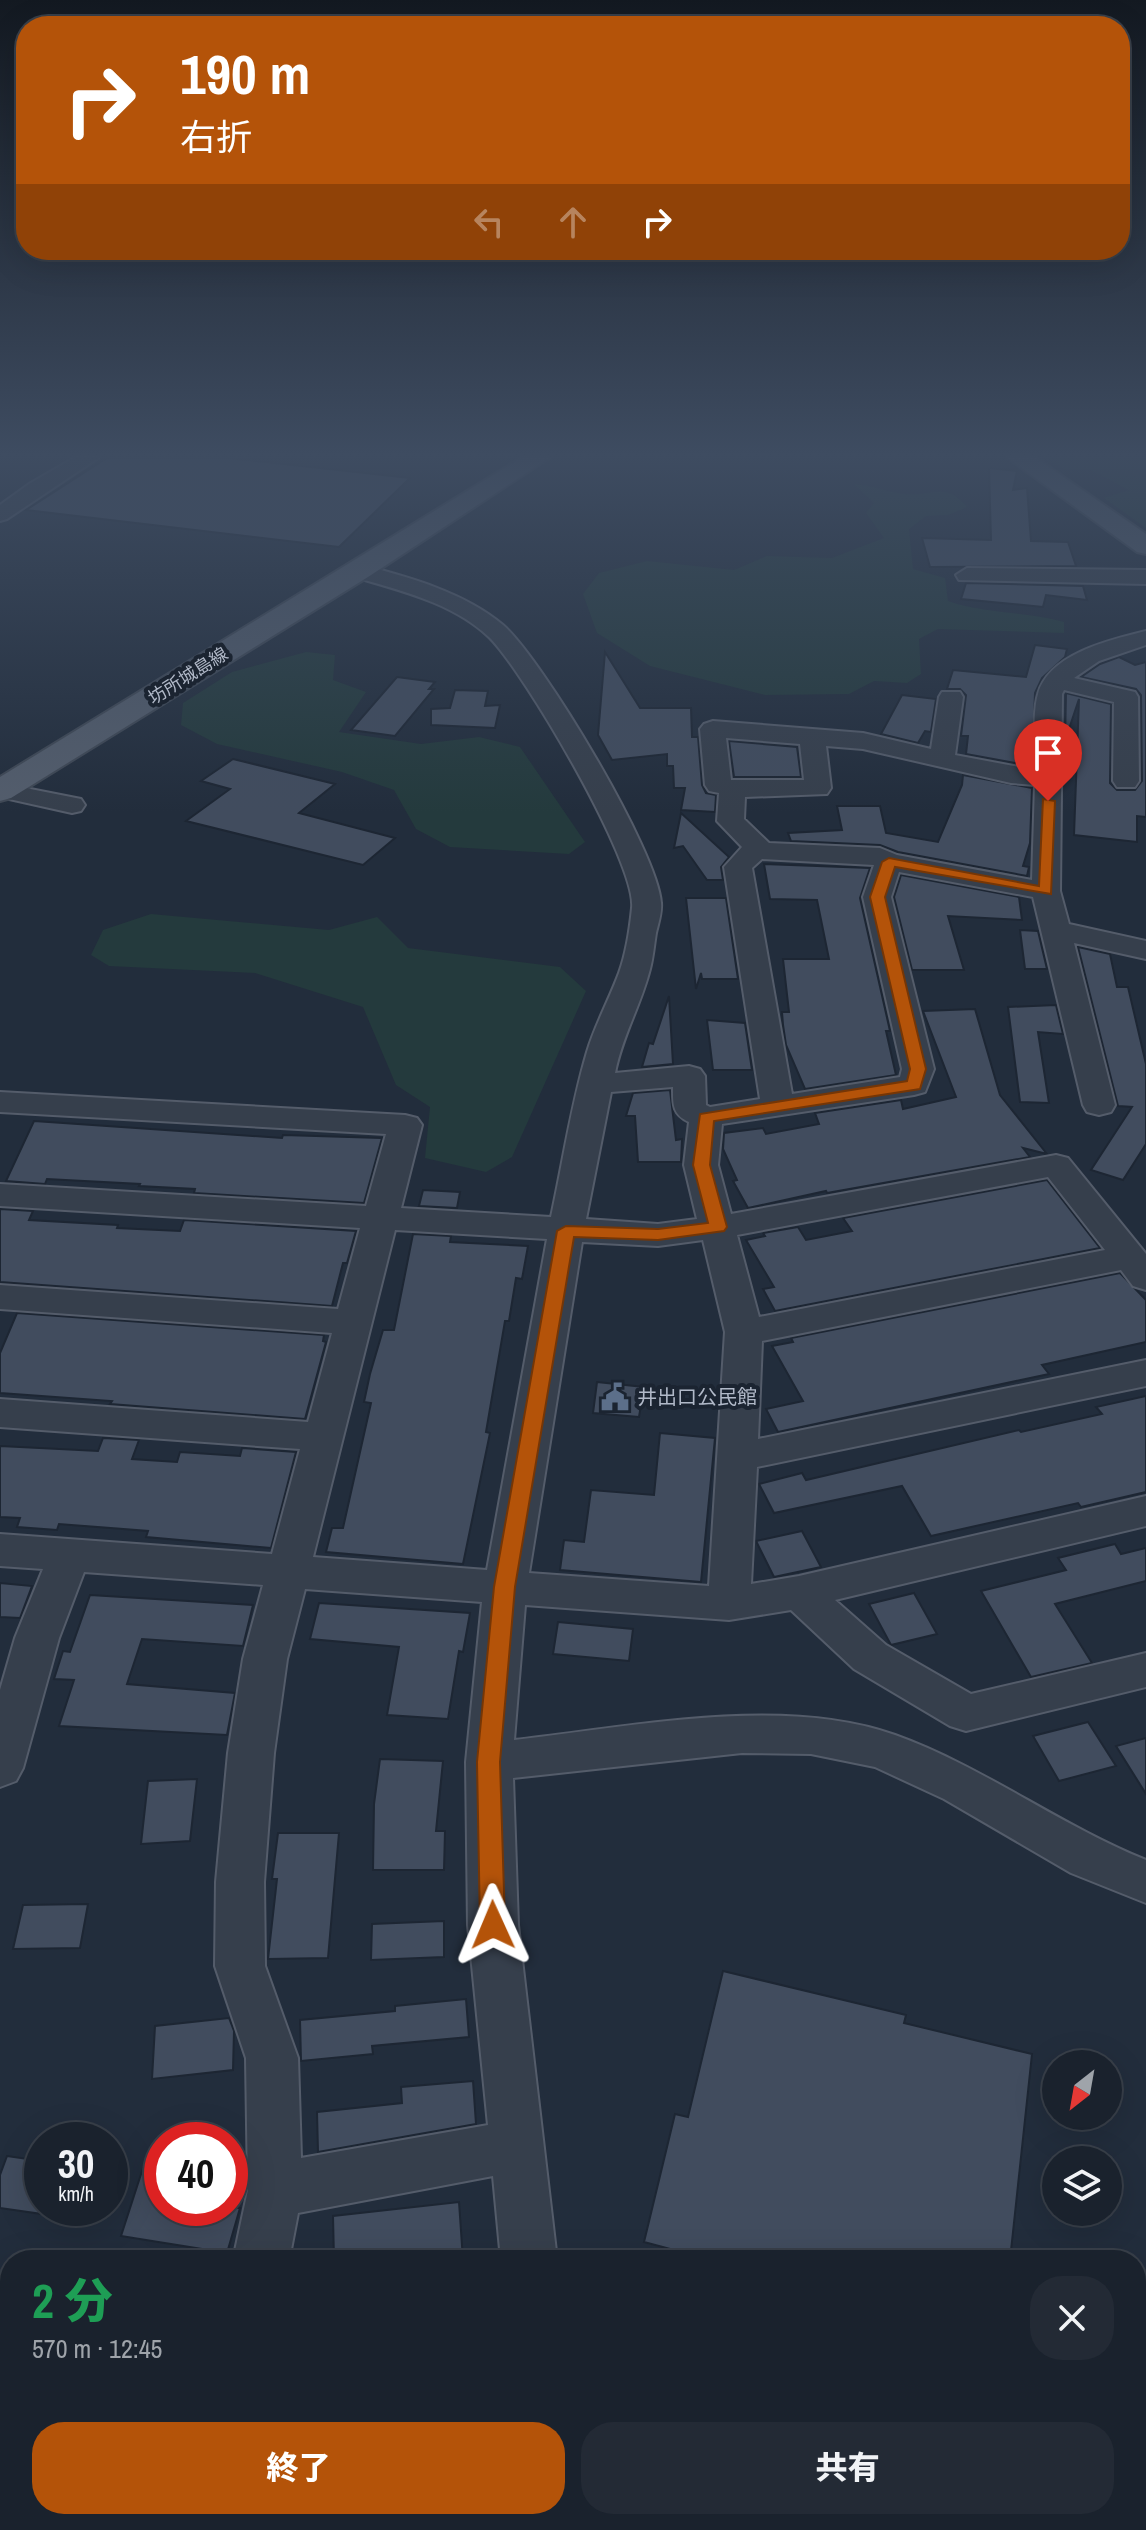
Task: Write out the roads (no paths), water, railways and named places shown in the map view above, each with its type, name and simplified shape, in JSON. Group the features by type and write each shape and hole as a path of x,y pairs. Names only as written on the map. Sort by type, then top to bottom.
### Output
{"main road":[{"name":"坊所城島線","path":"1,791 351,576"}],"street":[{"path":"376,576 419,589 466,609 496,631 520,658 611,807 639,873 647,904 635,970 603,1051 566,1231 505,1587 489,1762 493,1925 528,2250"},
{"path":"1062,576 1146,577"},
{"path":"1099,1105 1046,891 1050,694 1056,681 1078,661 1146,638"},
{"path":"1056,681 1126,697 1126,781"},
{"path":"942,759 951,697"},
{"path":"812,735 818,788 732,789 718,785 713,729 812,735 863,741 1011,775 1049,779"},
{"path":"732,789 730,821 762,851"},
{"path":"1,791 72,805"},
{"path":"778,1106 738,867 749,854 762,851 880,856 889,862 1046,891"},
{"path":"595,1084 689,1076 690,1110 706,1117 914,1085 918,1069 877,897 889,862"},
{"path":"1054,930 1146,950"},
{"path":"0,1102 405,1125 265,1659 251,1753 240,1882 240,1966 272,2058 275,2190 261,2250"},
{"path":"706,1117 701,1165 744,1332 729,1604"},
{"path":"0,1195 658,1235 718,1227 1056,1165 1138,1268 744,1332"},
{"path":"0,1297 355,1322"},
{"path":"738,1457 1146,1373"},
{"path":"0,1413 323,1437"},
{"path":"0,1550 729,1604 799,1592 1146,1511"},
{"path":"0,1768 37,1638 69,1555"},
{"path":"799,1592 870,1657 966,1713 1146,1670"},
{"path":"489,1762 742,1734 811,1735 883,1750 960,1785 1088,1858 1146,1882"},
{"path":"275,2190 517,2146"}],"place":[{"name":"井出口公民館","path":"615,1397"}]}
